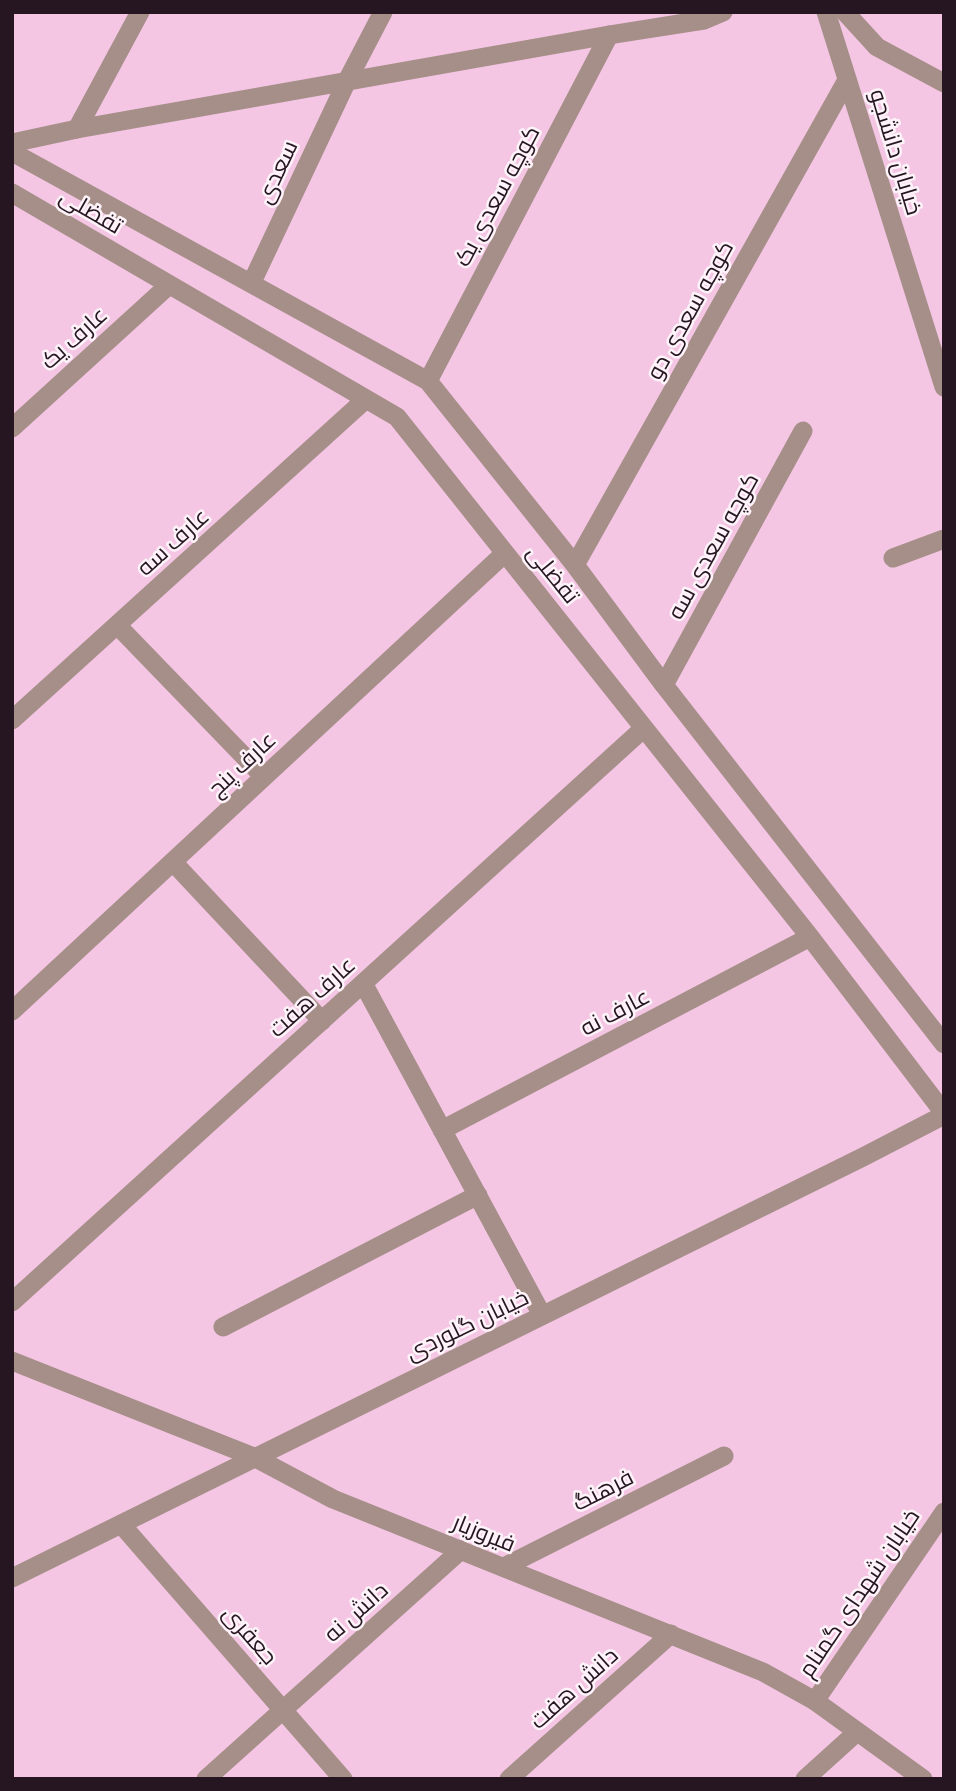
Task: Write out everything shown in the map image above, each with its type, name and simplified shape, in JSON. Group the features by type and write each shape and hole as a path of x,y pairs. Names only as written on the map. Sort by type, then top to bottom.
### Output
{"street":[{"path":"77,129 140,12"},
{"name":"سعدی","path":"253,282 346,83 383,12"},
{"path":"12,143 77,129 704,20 723,12"},
{"name":"خیابان دانشجو","path":"826,12 944,387"},
{"path":"845,12 877,47 944,83"},
{"name":"کوچه سعدی یک","path":"428,380 609,35"},
{"name":"کوچه سعدی دو","path":"575,565 847,80"},
{"name":"تفضلی","path":"12,152 428,380 575,565 664,685 944,1044"},
{"name":"تفضلی","path":"12,193 397,417 810,937 944,1114"},
{"name":"عارف یک","path":"12,428 169,285"},
{"name":"عارف سه","path":"12,720 366,399"},
{"name":"کوچه سعدی سه","path":"664,685 803,431"},
{"path":"893,558 944,539"},
{"name":"عارف پنج","path":"12,1011 505,553"},
{"path":"117,625 264,777"},
{"name":"عارف هفت","path":"12,1302 643,728"},
{"path":"173,862 322,1021"},
{"name":"عارف نه","path":"442,1130 810,937"},
{"path":"363,983 542,1315"},
{"name":"خیابان گلوردی","path":"12,1578 841,1168 944,1114"},
{"path":"223,1327 478,1195"},
{"name":"فیروزیار","path":"12,1361 254,1457 333,1499 764,1672 815,1701 923,1779"},
{"name":"فرهنگ","path":"504,1567 724,1456"},
{"name":"خیابان شهدای گمنام","path":"815,1701 944,1512"},
{"name":"جعفری","path":"121,1524 343,1779"},
{"name":"دانش نه","path":"206,1779 461,1550"},
{"name":"دانش هفت","path":"509,1779 671,1634"},
{"path":"805,1779 858,1731"}]}
